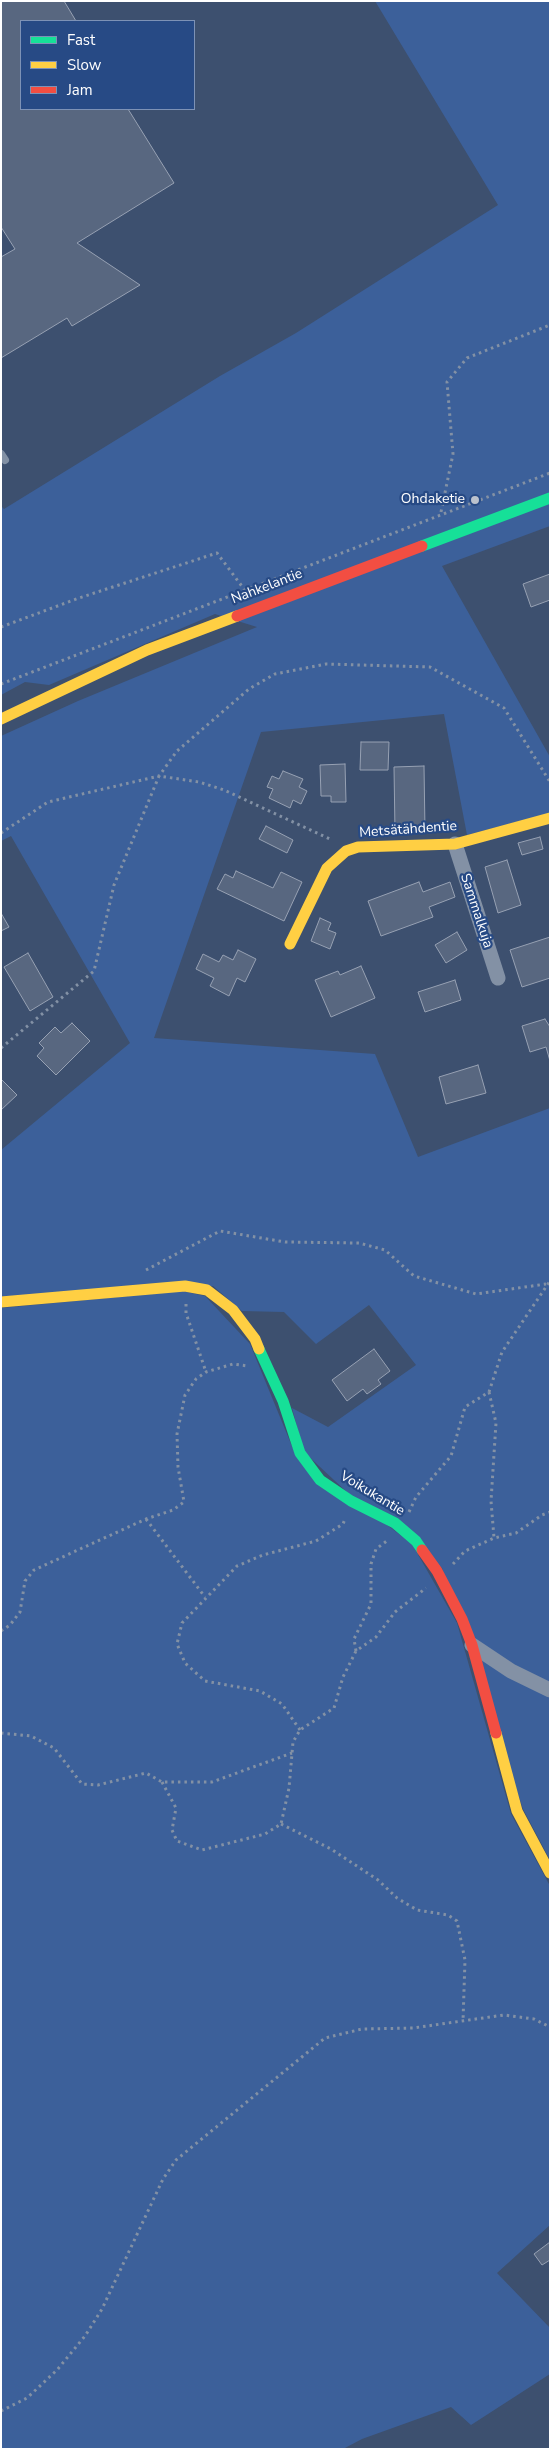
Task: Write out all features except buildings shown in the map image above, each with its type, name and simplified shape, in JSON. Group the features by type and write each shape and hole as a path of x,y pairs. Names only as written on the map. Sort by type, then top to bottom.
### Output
{"street":[{"name":"Nahkelantie","path":"1,719 147,650 548,502"},
{"name":"Metsätähdentie","path":"290,944 326,868 346,851 358,847 455,844 550,818"},
{"name":"Sammalkuja","path":"455,844 498,978"},
{"name":"Voikukantie","path":"1,1302 185,1286 207,1290 233,1310 254,1339 283,1401 300,1453 320,1480 351,1501 394,1523 416,1541 437,1571 462,1619 472,1646 517,1811 550,1873"},
{"path":"472,1646 511,1671 550,1690"}],"path":[{"path":"441,513 453,454 447,382 467,358 550,325"},
{"path":"1,684 550,472"},
{"path":"1,627 79,598 217,553 244,589"},
{"path":"1,1048 94,971 114,885 159,776 178,751 249,689 275,674 326,664 430,667 504,708 550,782"},
{"path":"1,833 48,802 159,776 199,782 224,790 328,837 346,851"},
{"path":"133,1290 133,1282 145,1270 220,1231 285,1242 359,1243 385,1250 414,1276 476,1294 546,1284"},
{"path":"494,1538 491,1501 496,1423 489,1392 502,1352 546,1284 550,1281"},
{"path":"185,1286 186,1313 206,1372"},
{"path":"1,1631 10,1625 20,1612 25,1581 34,1570 146,1519 173,1510 184,1502 178,1467 177,1434 185,1395 196,1379 206,1372 233,1364 268,1369"},
{"path":"162,1782 176,1808 172,1830 177,1842 202,1850 265,1834 281,1824 289,1788 293,1742 300,1730 334,1708 342,1677 356,1651 354,1639 371,1604 371,1564 376,1549 401,1529 416,1497 451,1456 465,1407 489,1392"},
{"path":"300,1730 282,1704 260,1691 205,1681 185,1663 177,1644 182,1623 205,1597 238,1566 263,1555 316,1540 343,1524 351,1501"},
{"path":"146,1519 205,1597"},
{"path":"1,1733 31,1736 54,1748 82,1784 98,1785 146,1773 162,1782 212,1782 292,1753"},
{"path":"281,1824 331,1849 378,1880 397,1898 417,1910 448,1915 456,1921 465,1960 463,2021"},
{"path":"1,2411 27,2398 57,2370 85,2336 102,2309 163,2179 176,2160 325,2038 362,2029 413,2028 504,2015 534,2019 550,2027"}],"shaded area":[{"path":"375,1 550,1 550,526 442,566 550,757 550,813 467,835 444,714 261,732 154,1038 375,1054 418,1157 550,1108 550,1860 523,1809 442,1568 349,1494 304,1452 292,1408 328,1427 416,1365 369,1305 316,1344 284,1312 242,1311 213,1286 1,1297 1,1150 130,1043 11,836 1,841 1,736 78,701 257,627 215,614 49,685 25,682 1,695 1,506 4,509 220,376 296,333 498,205"},
{"path":"182,1291 205,1296 250,1344 296,1456 412,1544 457,1623 511,1814 550,1886 550,2225 497,2273 550,2328 550,2374 471,2425 451,2407 362,2439 343,2449 1,2449 1,1308"}],"traffic: fast":[{"path":"422,546 550,498"},
{"path":"259,1349 283,1401 300,1453 320,1480 351,1501 395,1523 416,1541 422,1550"}],"traffic: slow":[{"path":"1,719 147,650 237,616"},
{"path":"290,944 327,868 346,851 358,847 455,844 550,818"},
{"path":"1,1302 185,1286 207,1290 233,1310 255,1339 259,1349"},
{"path":"496,1733 517,1811 550,1873"}],"traffic: jam":[{"path":"237,616 422,546"},
{"path":"422,1550 437,1571 462,1619 472,1645 496,1733"}],"place":[{"name":"Ohdaketie","path":"475,500"}]}
